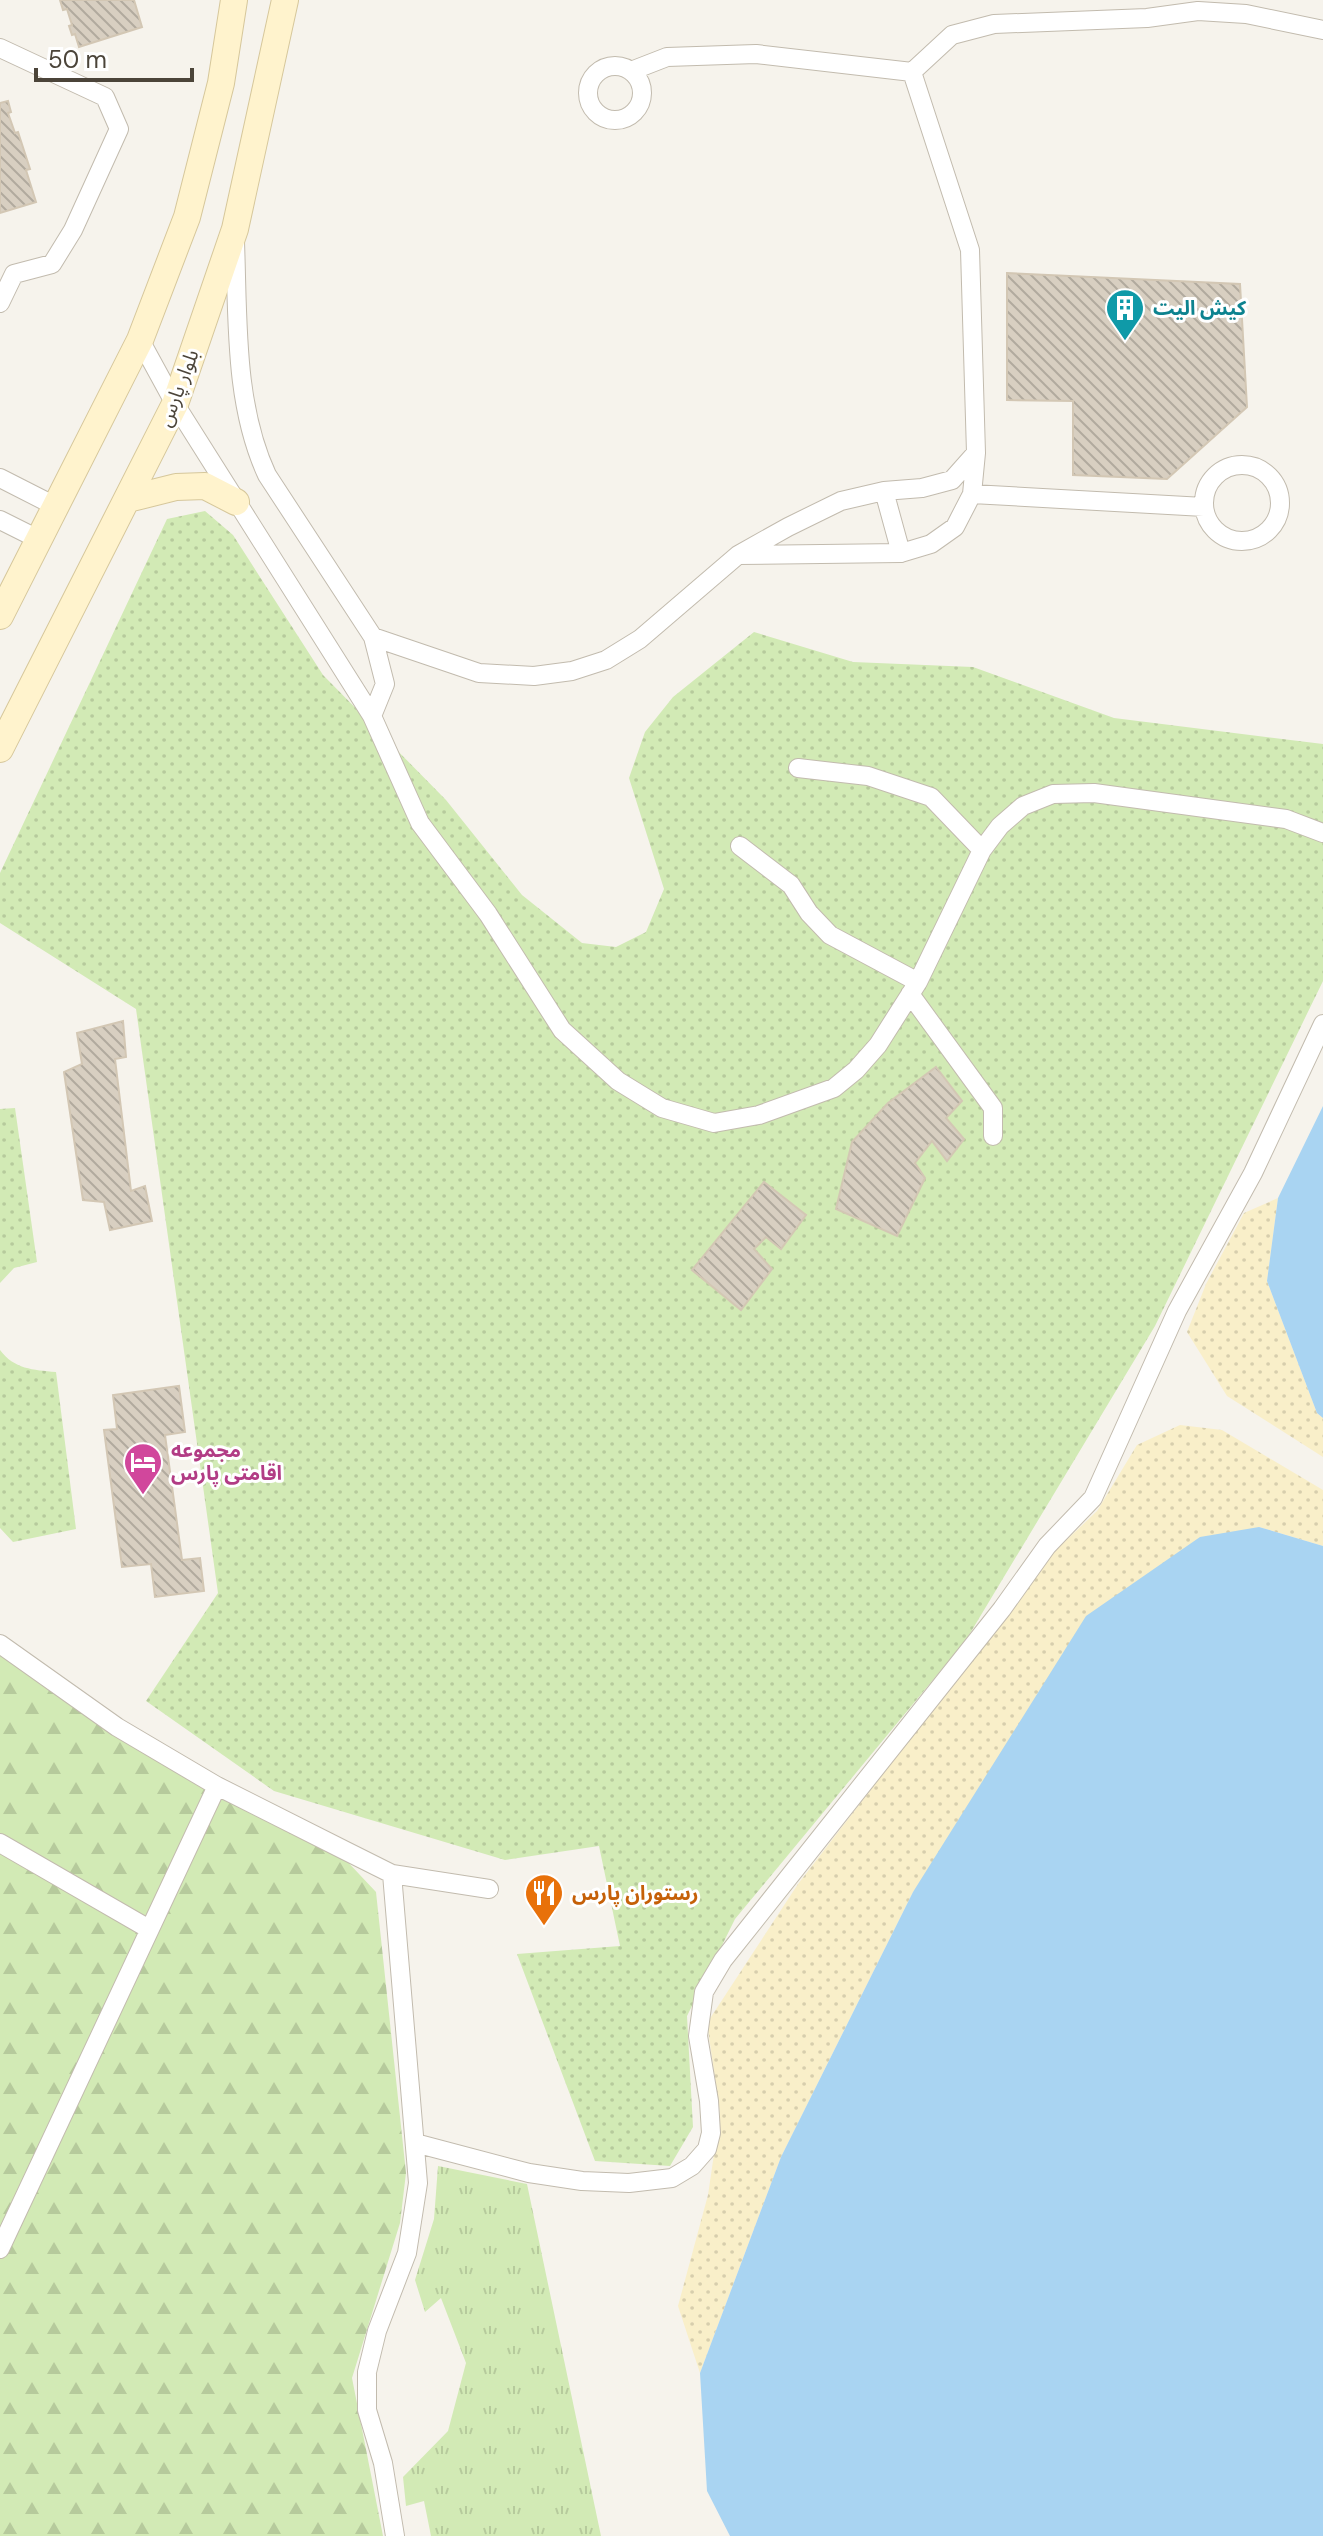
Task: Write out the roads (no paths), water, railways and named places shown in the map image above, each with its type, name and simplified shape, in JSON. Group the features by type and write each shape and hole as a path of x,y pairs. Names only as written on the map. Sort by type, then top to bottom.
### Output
{"main road":[{"path":"0,616 140,340 187,217 221,83 234,0"},
{"name":"بلوار پارس","path":"0,749 175,404 235,229 285,0"},
{"path":"128,499 176,487 205,486 236,502"}],"street":[{"path":"631,71 667,57 756,54 912,72 952,35 994,24 1147,18 1198,11 1246,14 1323,30"},
{"path":"0,48 105,97 119,129 73,230 52,264 7,271 0,303"},
{"path":"738,555 901,553 931,544 955,527 972,494 976,453 970,250 912,72"},
{"path":"235,229 240,369 256,451 267,475 373,637 385,684 372,716"},
{"path":"140,340 175,404 372,716 420,823 488,914 562,1030 618,1081 662,1108 714,1123 759,1115 834,1088 856,1070 878,1045 914,988 982,850 1000,826 1023,806 1053,794 1094,793 1286,819 1323,833"},
{"path":"373,637 479,673 534,676 572,671 606,660 640,639 738,555 841,501 952,480 976,453"},
{"path":"1242,465 1266,473 1274,482 1281,507 1271,530 1249,541 1236,541 1214,530 1204,507 1205,494 1218,473 1242,465"},
{"path":"0,478 57,507"},
{"path":"884,491 901,553"},
{"path":"972,494 1204,507"},
{"path":"0,520 40,540"},
{"path":"798,768 868,776 931,797 982,850"},
{"path":"740,846 791,885 809,913 830,935 914,988 993,1108 993,1136"},
{"path":"415,2143 529,2173 582,2181 629,2183 672,2178 692,2166 707,2149 711,2133 709,2101 698,2036 704,1992 723,1960 1002,1609 1047,1546 1093,1498 1177,1311 1253,1173 1323,1024"},
{"path":"0,1644 117,1727 217,1786 392,1874 489,1889"},
{"path":"0,2249 217,1786"},
{"path":"0,1843 149,1929"},
{"path":"392,1874 418,2183 407,2253 377,2331 367,2372 367,2410 383,2463 395,2536"}],"water":[{"path":"1323,1106 1323,1418 1317,1413 1267,1281 1278,1198"},
{"path":"1259,1527 1323,1546 1323,2536 730,2536 707,2491 700,2373 781,2157 913,1892 1086,1616 1200,1537"}],"place":[{"name":"کیش الیت","path":"1125,342"},
{"name":"مجموعه اقامتی پارس","path":"143,1496"},
{"name":"رستوران پارس","path":"544,1927"}]}
